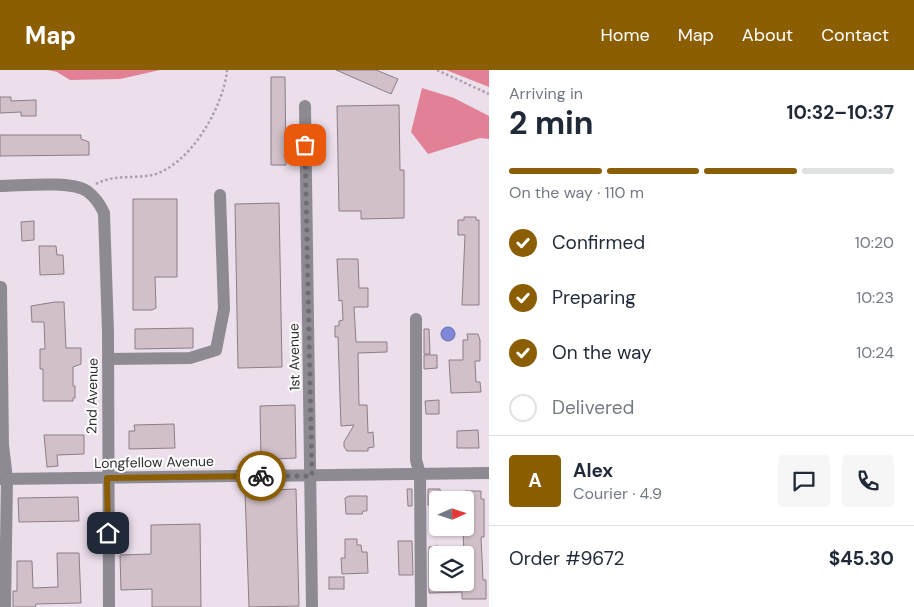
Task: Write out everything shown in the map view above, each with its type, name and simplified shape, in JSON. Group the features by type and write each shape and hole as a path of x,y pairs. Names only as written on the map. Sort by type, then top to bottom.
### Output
{"street":[{"name":"1st Avenue","path":"305,106 312,476 312,607"},
{"path":"0,186 72,186 87,191"},
{"name":"2nd Avenue","path":"87,191 98,202 106,221 109,607"},
{"path":"108,358 190,358 216,350 224,309 220,195"},
{"path":"1,286 5,607"},
{"path":"416,319 416,460 420,474 421,607"},
{"name":"Longfellow Avenue","path":"4,479 489,473"}],"path":[{"path":"87,191 104,180 153,174 175,164 205,130 223,93 227,70"},
{"path":"436,70 489,94"}],"shaded area":[{"path":"48,70 160,70 120,79 70,80 57,72"},
{"path":"446,70 489,70 489,87"},
{"path":"422,88 454,98 489,116 489,139 480,138 428,154 411,132"}],"water":[{"path":"445,327 451,327 455,334 451,341 445,341 441,337 441,331"}],"building":[{"path":"336,70 376,70 398,79 391,94"},
{"path":"271,77 285,77 286,165 271,165"},
{"path":"0,97 11,97 11,101 36,100 36,116 21,116 21,112 0,113"},
{"path":"399,105 400,170 404,170 404,218 361,219 361,211 339,211 337,106"},
{"path":"0,135 81,135 81,139 89,142 89,155 0,156"},
{"path":"133,199 177,199 177,277 155,277 156,308 152,310 133,310"},
{"path":"279,203 282,367 238,368 235,204"},
{"path":"464,217 476,217 476,220 479,220 479,305 462,305 465,235 458,235 458,220 464,220"},
{"path":"34,221 34,240 22,241 21,222"},
{"path":"39,246 56,246 57,255 63,255 64,274 40,275"},
{"path":"337,259 358,259 359,288 368,288 368,307 354,307 356,342 387,342 387,352 358,353 359,405 367,405 368,433 373,432 374,447 368,448 368,451 347,451 344,447 344,442 354,425 341,426 338,337 335,337 335,326 339,326 339,321 343,320 342,300 339,301"},
{"path":"64,302 66,348 81,348 81,364 73,367 75,398 73,398 73,401 43,401 43,369 40,369 40,349 45,349 44,322 32,322 31,306"},
{"path":"193,328 193,348 135,349 135,329"},
{"path":"424,329 429,329 430,354 424,354"},
{"path":"467,334 478,334 480,340 480,361 475,361 476,382 480,382 481,392 451,393 449,360 463,360 463,340 468,340"},
{"path":"424,355 437,355 437,368 424,369"},
{"path":"439,400 439,414 426,414 425,401"},
{"path":"295,405 296,458 261,460 260,406"},
{"path":"174,424 175,448 129,449 129,431 135,431 134,425"},
{"path":"478,430 479,448 457,448 457,431"},
{"path":"44,435 84,435 84,454 57,455 58,466 47,467"},
{"path":"296,489 299,606 249,607 245,491"},
{"path":"407,489 412,489 412,506 408,506"},
{"path":"428,489 440,489 440,491 429,491 428,505"},
{"path":"474,491 481,491 481,499 484,499 484,537 481,537 483,580 486,580 486,599 462,599 462,592 429,593 429,591 474,591 474,546 464,546 463,536 474,536"},
{"path":"349,496 367,496 367,511 363,511 362,514 346,514 345,498"},
{"path":"78,497 79,521 19,522 18,498"},
{"path":"200,524 201,607 152,607 152,589 121,590 120,555 151,554 151,525"},
{"path":"345,539 357,539 357,545 361,545 362,552 367,552 368,573 342,574 341,558 345,558"},
{"path":"398,541 412,541 413,575 399,575"},
{"path":"57,553 79,553 81,603 36,604 35,607 13,607 13,591 17,591 17,561 32,561 33,588 58,587"},
{"path":"329,577 344,577 344,589 329,589"}],"way so far":[{"path":"261,476 312,476 305,145"}],"route":[{"path":"108,533 107,478 261,476"}]}
